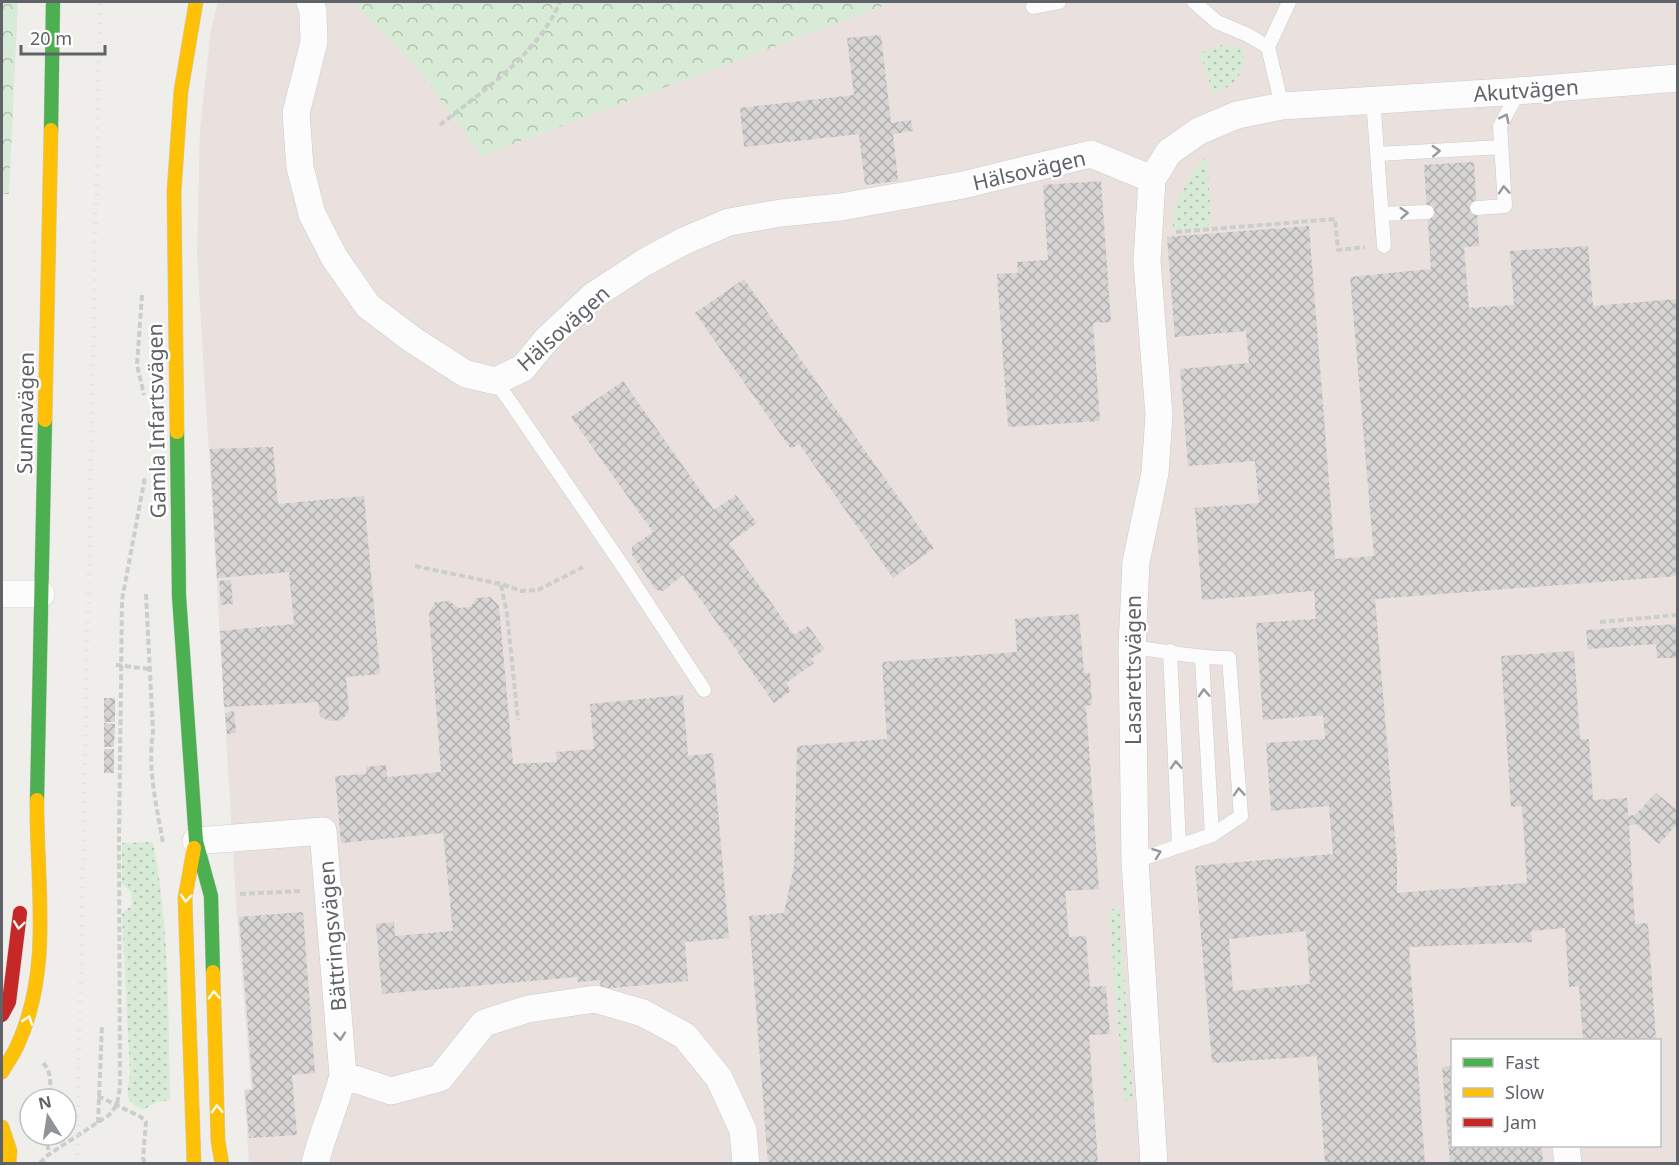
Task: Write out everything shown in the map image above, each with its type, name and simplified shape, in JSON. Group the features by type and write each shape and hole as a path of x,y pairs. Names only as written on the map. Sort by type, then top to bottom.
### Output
{"street":[{"name":"Sunnavägen","path":"2,1072 15,1054 31,1013 36,986 41,903 37,826 54,2"},
{"name":"Gamla Infartsvägen","path":"196,2 181,91 174,192 179,596 196,841 211,896 218,1141 222,1164"},
{"name":"Hälsovägen","path":"310,2 313,11 314,42 296,113 300,167 312,214 334,257 368,306 413,340 466,374 496,381 523,368 547,339 593,296 645,262 684,241 729,222 781,213 841,207 963,185 1091,154 1152,179"},
{"name":"Akutvägen","path":"1152,179 1169,152 1199,131 1237,115 1282,106 1677,78"},
{"name":"Lasarettsvägen","path":"1152,179 1147,261 1159,415 1155,473 1136,562 1132,647 1135,861 1154,1164"},
{"path":"2,594 41,594"},
{"name":"Sunnavägen","path":"26,879 37,826"},
{"name":"Bättringsvägen","path":"196,841 323,831 343,1075 337,1101 319,1145 315,1164"},
{"name":"Gamla Infartsvägen","path":"194,1164 185,898 196,841"},
{"path":"2,1015 9,1002 22,900"},
{"path":"343,1075 391,1091 440,1078 484,1023 528,1009 595,999 642,1012 685,1036 719,1078 743,1130 746,1164"},
{"path":"2,1127 10,1151 9,1164"},
{"path":"1566,1147 1568,1164"}],"lane":[{"path":"1033,7 1059,2"},
{"path":"1194,2 1217,22 1248,34 1268,47"},
{"path":"1282,106 1268,47 1289,2"},
{"path":"1477,208 1505,206 1500,126 1519,91"},
{"path":"1373,99 1384,246"},
{"path":"1377,154 1501,147"},
{"path":"1382,214 1427,212"},
{"path":"496,381 704,690"},
{"path":"1132,647 1170,651 1202,658 1229,658 1241,816 1212,835 1135,861"},
{"path":"1170,651 1179,845"},
{"path":"1202,658 1212,835"}],"path":[{"path":"440,125 519,61 554,15 560,2"},
{"path":"1149,234 1335,219 1338,249 1384,246"},
{"path":"39,1164 48,1155 109,1116 117,1105 120,1087 118,666 122,600 146,471"},
{"path":"415,566 501,584 521,591 538,590 583,567"},
{"path":"501,584 507,615 518,720"},
{"path":"1600,622 1677,615"},
{"path":"118,666 149,669"},
{"path":"211,896 328,890"},
{"path":"98,1124 102,1025"},
{"path":"50,1077 50,1087"},
{"path":"98,1096 141,1117 146,1122 142,1158 144,1164"},
{"path":"48,1147 48,1155"}],"shaded area":[{"path":"218,2 352,2 420,71 482,156 894,2 1677,2 1677,1163 249,1163 244,1089 251,1088 237,917 197,256 200,129 211,29"}],"green space":[{"path":"2,2 18,2 9,194 2,194"},
{"path":"352,2 894,2 481,156 420,71"},
{"path":"1219,45 1241,47 1245,51 1236,80 1211,94 1204,63 1198,53"},
{"path":"1207,156 1211,222 1205,228 1176,231 1173,229 1173,219 1179,199 1188,180"},
{"path":"153,842 163,906 170,1100 156,1102 143,1110 132,1103 128,1096 130,1075 122,914 132,905 131,892 122,883 122,843"},
{"path":"1119,908 1133,1099 1126,1101 1124,1099 1109,910"}],"building":[{"path":"881,35 891,123 911,120 913,131 893,134 898,181 865,185 859,134 744,147 740,108 854,95 847,38"},
{"path":"1474,162 1479,246 1464,247 1469,308 1514,305 1510,251 1588,246 1593,306 1678,299 1678,576 1375,599 1397,861 1397,893 1527,883 1522,806 1511,807 1501,656 1574,651 1580,739 1589,739 1593,800 1627,798 1628,816 1635,815 1656,793 1678,811 1678,823 1659,844 1636,824 1629,825 1635,924 1648,923 1656,1039 1583,1039 1579,986 1569,987 1565,928 1531,931 1532,942 1409,947 1425,1164 1325,1164 1317,1056 1212,1063 1195,866 1333,854 1329,806 1271,811 1266,743 1325,739 1323,715 1263,720 1256,623 1316,619 1314,591 1202,600 1195,508 1259,503 1255,461 1188,466 1180,369 1249,363 1246,331 1175,337 1167,237 1309,226 1335,559 1374,556 1350,277 1431,269 1424,165","holes":["1306,931 1310,984 1233,991 1229,939"]},
{"path":"1101,181 1111,322 1093,323 1100,421 1008,427 997,274 1018,273 1017,262 1048,260 1043,185"},
{"path":"744,279 934,548 893,578 799,444 791,449 695,313"},
{"path":"623,381 714,510 736,495 757,523 729,543 794,635 808,626 825,649 811,659 814,663 786,683 791,691 774,703 683,575 663,591 656,590 632,555 632,546 653,532 571,417"},
{"path":"273,447 278,504 364,496 380,674 346,677 349,711 342,720 329,721 320,716 318,702 224,707 220,631 294,624 289,572 217,578 210,449"},
{"path":"231,580 233,604 221,605 219,581"},
{"path":"490,597 499,606 513,764 557,762 556,752 594,749 590,704 683,695 688,756 713,753 729,938 685,942 688,981 601,989 600,980 578,982 577,977 382,994 376,924 394,922 395,936 453,931 443,833 341,843 335,776 366,774 366,767 386,765 387,777 441,772 429,614 435,602 450,601 458,608 471,607 476,598"},
{"path":"1079,614 1084,673 1090,673 1092,705 1086,706 1099,889 1065,891 1069,937 1086,936 1090,987 1106,986 1110,1034 1089,1035 1098,1164 768,1164 749,916 784,913 794,866 797,746 887,739 882,662 1017,652 1015,619"},
{"path":"1678,624 1678,658 1657,658 1656,644 1588,649 1586,630"},
{"path":"104,698 115,698 115,722 104,722"},
{"path":"234,711 236,733 227,734 225,713"},
{"path":"104,723 115,724 114,747 104,747"},
{"path":"104,749 114,749 114,773 104,773"},
{"path":"303,912 315,1073 292,1075 297,1135 249,1138 245,1091 253,1090 239,917"},
{"path":"1451,1066 1451,1147 1542,1147 1543,1164 1450,1164 1442,1067"}],"railway":[{"path":"77,1164 100,2"}],"traffic: fast":[{"path":"51,130 53,2"},
{"path":"37,800 45,420"},
{"path":"177,432 179,596 196,841 211,896 213,972"}],"traffic: slow":[{"path":"177,432 174,192 181,91 196,2"},
{"path":"45,420 51,130"},
{"path":"2,1072 18,1044 29,1015 36,985 40,924 37,800"},
{"path":"194,848 185,898 194,1164"},
{"path":"213,972 218,1141 222,1164"},
{"path":"2,1127 10,1151 9,1164"}],"traffic: jam":[{"path":"2,1015 9,1002 20,913"}]}
